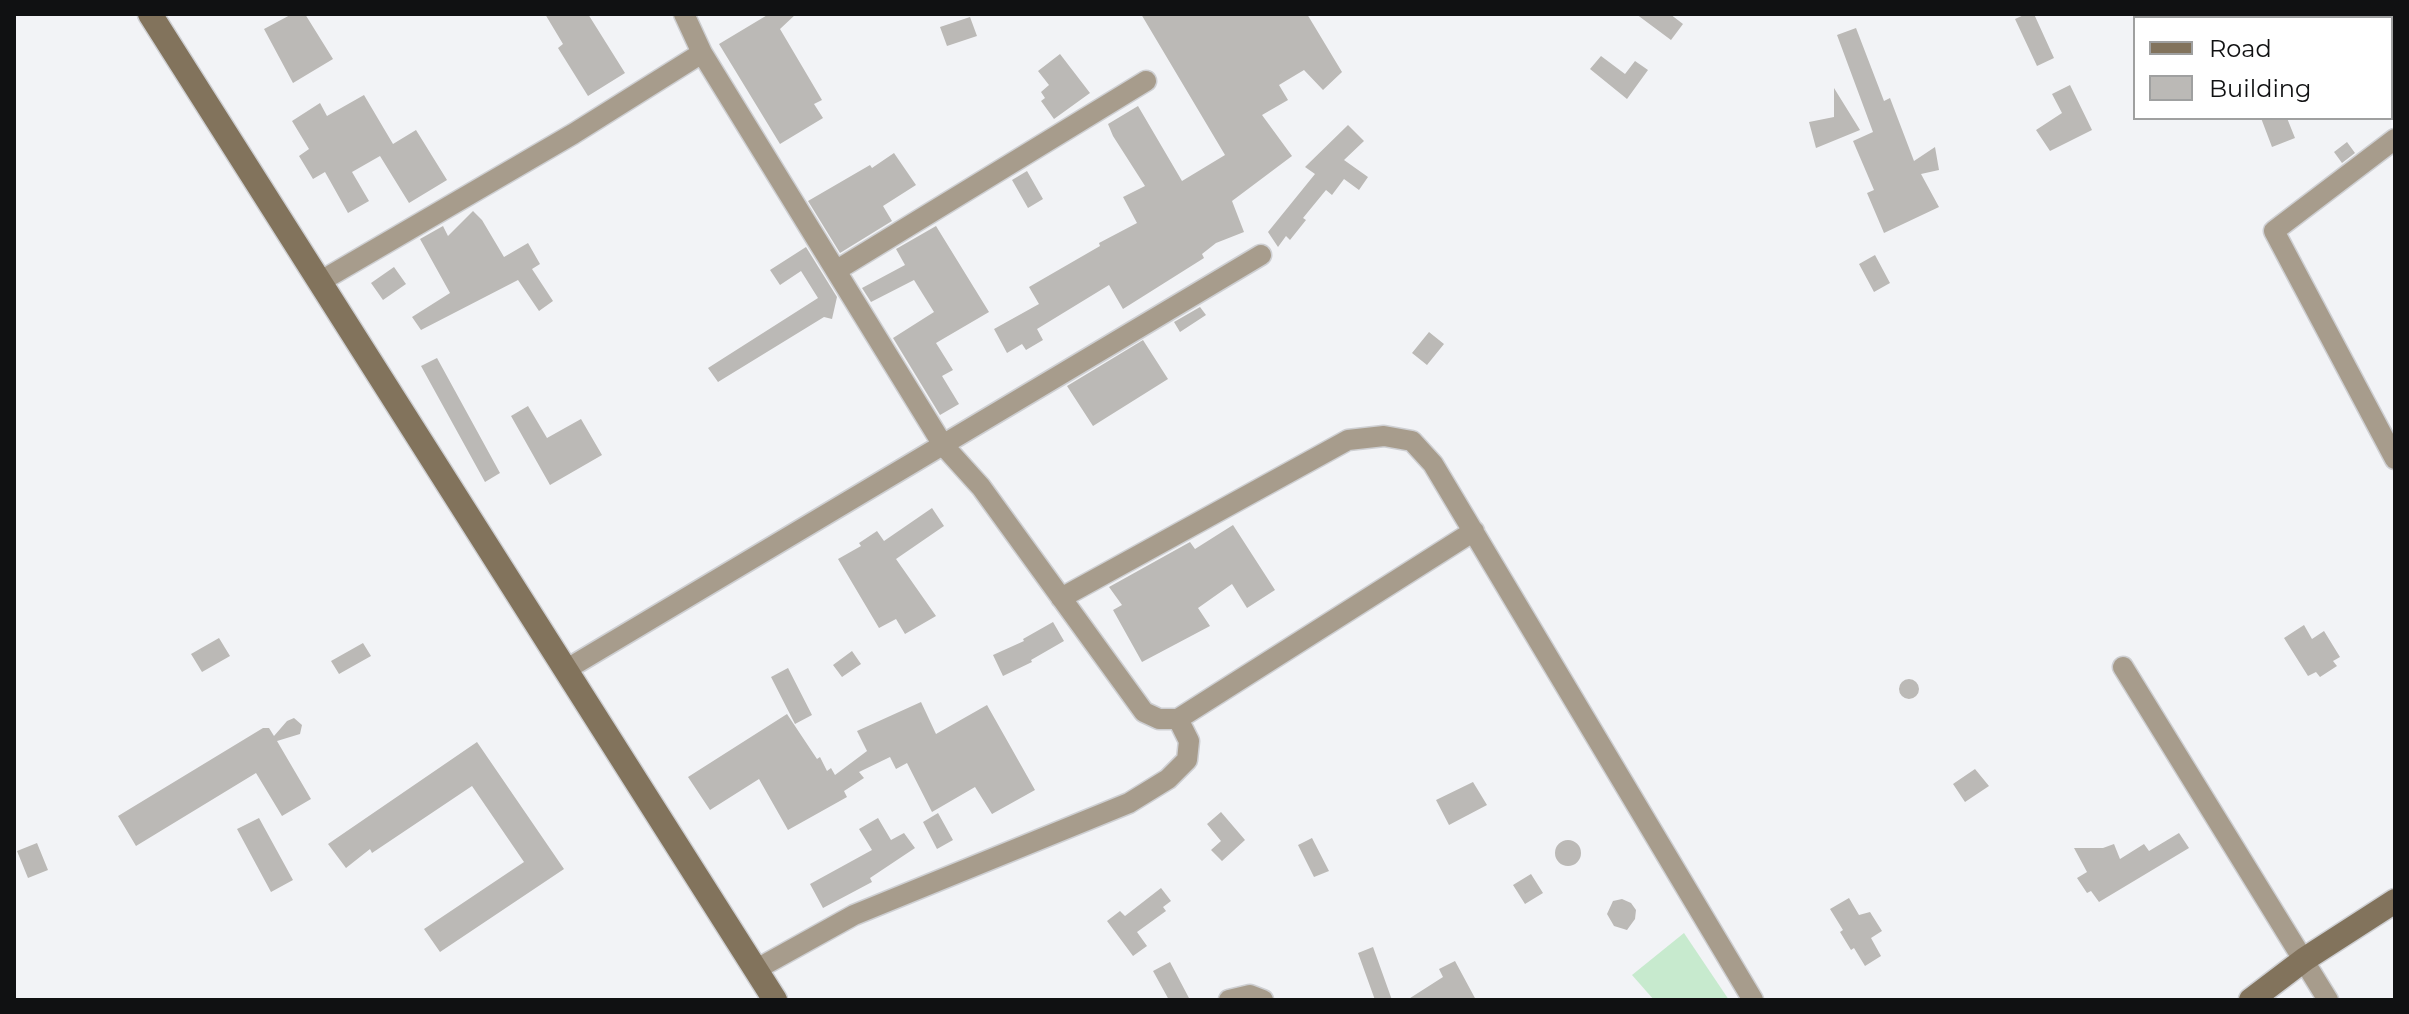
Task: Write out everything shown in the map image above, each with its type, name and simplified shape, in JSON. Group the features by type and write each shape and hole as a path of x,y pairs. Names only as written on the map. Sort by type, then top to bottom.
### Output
{"street":[{"path":"684,14 702,53 943,445 981,487 1144,712 1159,719 1178,719 1474,531"},
{"path":"155,15 775,1000"},
{"path":"321,281 573,134 702,53"},
{"path":"837,270 1146,81"},
{"path":"2395,139 2274,231 2395,459"},
{"path":"567,669 1261,255"},
{"path":"1061,598 1348,440 1384,436 1412,441 1433,464 1474,531 1753,1000"},
{"path":"2123,667 2328,1000"},
{"path":"755,970 854,915 1129,803 1168,779 1187,760 1189,741 1178,719"},
{"path":"2251,1000 2305,959 2395,901"},
{"path":"1229,1000 1250,995 1263,1000"}],"green space":[{"path":"1684,933 1729,1000 1654,1000 1632,975"}],"building":[{"path":"292,14 305,14 333,59 293,83 264,29"},
{"path":"545,14 588,14 625,73 588,96 558,48 563,44"},
{"path":"769,14 796,14 780,29 822,100 814,104 823,118 780,144 719,44"},
{"path":"1141,14 1307,14 1342,72 1323,90 1304,70 1279,85 1288,100 1262,115 1292,156 1232,201 1244,232 1216,243 1202,254 1204,258 1123,309 1109,285 1037,329 1043,340 1026,350 1022,344 1007,353 994,329 1039,304 1029,287 1137,223 1123,197 1145,186 1108,124 1138,106 1182,181 1225,155"},
{"path":"1636,14 1670,14 1683,24 1671,40"},
{"path":"2034,14 2054,58 2037,66 2015,19"},
{"path":"970,17 977,36 947,46 940,27"},
{"path":"1856,28 1884,101 1890,98 1914,161 1935,147 1939,170 1921,174 1939,207 1884,233 1867,193 1874,190 1853,141 1873,132 1837,35"},
{"path":"1060,54 1090,93 1054,119 1041,101 1045,98 1041,92 1049,85 1038,71"},
{"path":"1601,56 1625,74 1635,61 1648,70 1627,99 1590,69"},
{"path":"2070,85 2092,130 2050,151 2036,130 2062,113 2052,94"},
{"path":"1834,88 1860,130 1816,148 1809,122 1834,117"},
{"path":"364,95 393,144 416,130 447,180 409,203 380,156 352,172 369,201 348,213 325,172 313,179 299,156 309,149 292,121 320,103 327,116"},
{"path":"2262,120 2288,120 2295,138 2272,147"},
{"path":"1348,125 1364,141 1344,160 1368,177 1359,190 1344,179 1332,195 1326,190 1290,240 1286,236 1278,247 1268,232 1315,174 1305,167"},
{"path":"2347,142 2355,153 2342,163 2334,152"},
{"path":"894,153 916,185 883,206 892,221 840,253 808,201"},
{"path":"1027,171 1043,199 1028,208 1012,180"},
{"path":"473,211 482,220 504,257 528,243 540,264 532,269 553,301 539,311 518,280 421,330 412,317 450,293 420,239 443,226 448,236"},
{"path":"936,226 989,312 936,343 953,370 942,376 959,404 940,415 893,338 934,312 914,280 871,302 862,288 905,265 896,249"},
{"path":"806,247 837,297 832,319 824,317 718,382 708,368 818,298 801,271 780,285 770,270"},
{"path":"1875,255 1890,283 1874,292 1859,264"},
{"path":"394,267 406,284 383,300 371,283"},
{"path":"1200,307 1206,315 1180,332 1174,322"},
{"path":"1429,332 1444,344 1427,365 1412,353"},
{"path":"1143,340 1168,379 1093,426 1067,386"},
{"path":"437,358 500,473 485,482 421,366"},
{"path":"528,406 547,438 581,419 602,455 550,485 511,416"},
{"path":"932,508 944,526 896,559 936,616 905,634 896,619 879,628 838,559 861,546 859,543 877,531 884,541"},
{"path":"1233,525 1275,590 1247,608 1232,584 1198,608 1210,626 1142,662 1113,610 1122,605 1109,587 1190,542 1195,549"},
{"path":"1053,622 1064,641 1003,676 993,655 1024,641"},
{"path":"2304,625 2312,639 2324,631 2340,657 2333,661 2337,666 2320,677 2316,672 2308,676 2284,638"},
{"path":"219,638 230,656 202,672 191,654"},
{"path":"363,643 371,656 339,674 331,661"},
{"path":"852,651 861,664 842,677 833,665"},
{"path":"788,668 812,715 795,724 771,677"},
{"path":"1909,679 1916,682 1919,689 1916,696 1909,699 1902,696 1899,689 1902,682"},
{"path":"921,702 936,734 987,705 1035,790 992,814 975,787 932,812 907,763 896,769 890,757 859,772 864,778 844,791 847,797 788,830 759,779 710,810 688,777 787,714 817,759 820,757 827,771 831,768 835,775 867,751 857,731"},
{"path":"294,718 302,725 300,734 277,741 311,799 282,816 256,773 136,846 118,816 263,728 269,728 274,736 287,721"},
{"path":"477,742 564,869 440,952 424,929 524,862 472,786 372,853 370,849 346,868 328,844"},
{"path":"1975,769 1989,786 1965,802 1953,784"},
{"path":"1473,782 1487,805 1449,825 1436,800"},
{"path":"1221,812 1245,840 1222,861 1211,850 1221,841 1207,824"},
{"path":"938,813 953,840 937,849 923,822"},
{"path":"259,818 293,880 271,892 237,829"},
{"path":"878,818 891,840 904,833 915,848 870,878 872,882 823,908 810,884 872,850 859,829"},
{"path":"2179,833 2189,848 2099,902 2091,891 2087,893 2077,878 2087,872 2074,848 2103,848 2114,844 2120,859 2144,844 2149,851"},
{"path":"1312,838 1329,871 1314,877 1298,845"},
{"path":"1568,840 1577,844 1581,853 1577,862 1568,866 1559,862 1555,853 1559,844"},
{"path":"37,843 48,870 28,878 17,851"},
{"path":"1531,874 1543,893 1525,904 1513,885"},
{"path":"1161,888 1171,901 1163,907 1166,911 1137,932 1147,946 1133,956 1107,921 1120,911 1125,916"},
{"path":"1849,898 1859,915 1870,912 1882,931 1871,938 1881,956 1865,966 1854,948 1851,950 1830,909"},
{"path":"1622,899 1631,903 1636,910 1635,919 1627,930 1614,926 1607,914 1613,901"},
{"path":"1373,947 1392,1000 1375,1000 1358,953"},
{"path":"1455,961 1476,1000 1407,1000 1443,977 1439,969"},
{"path":"1170,962 1190,1000 1169,1000 1153,971"}]}
